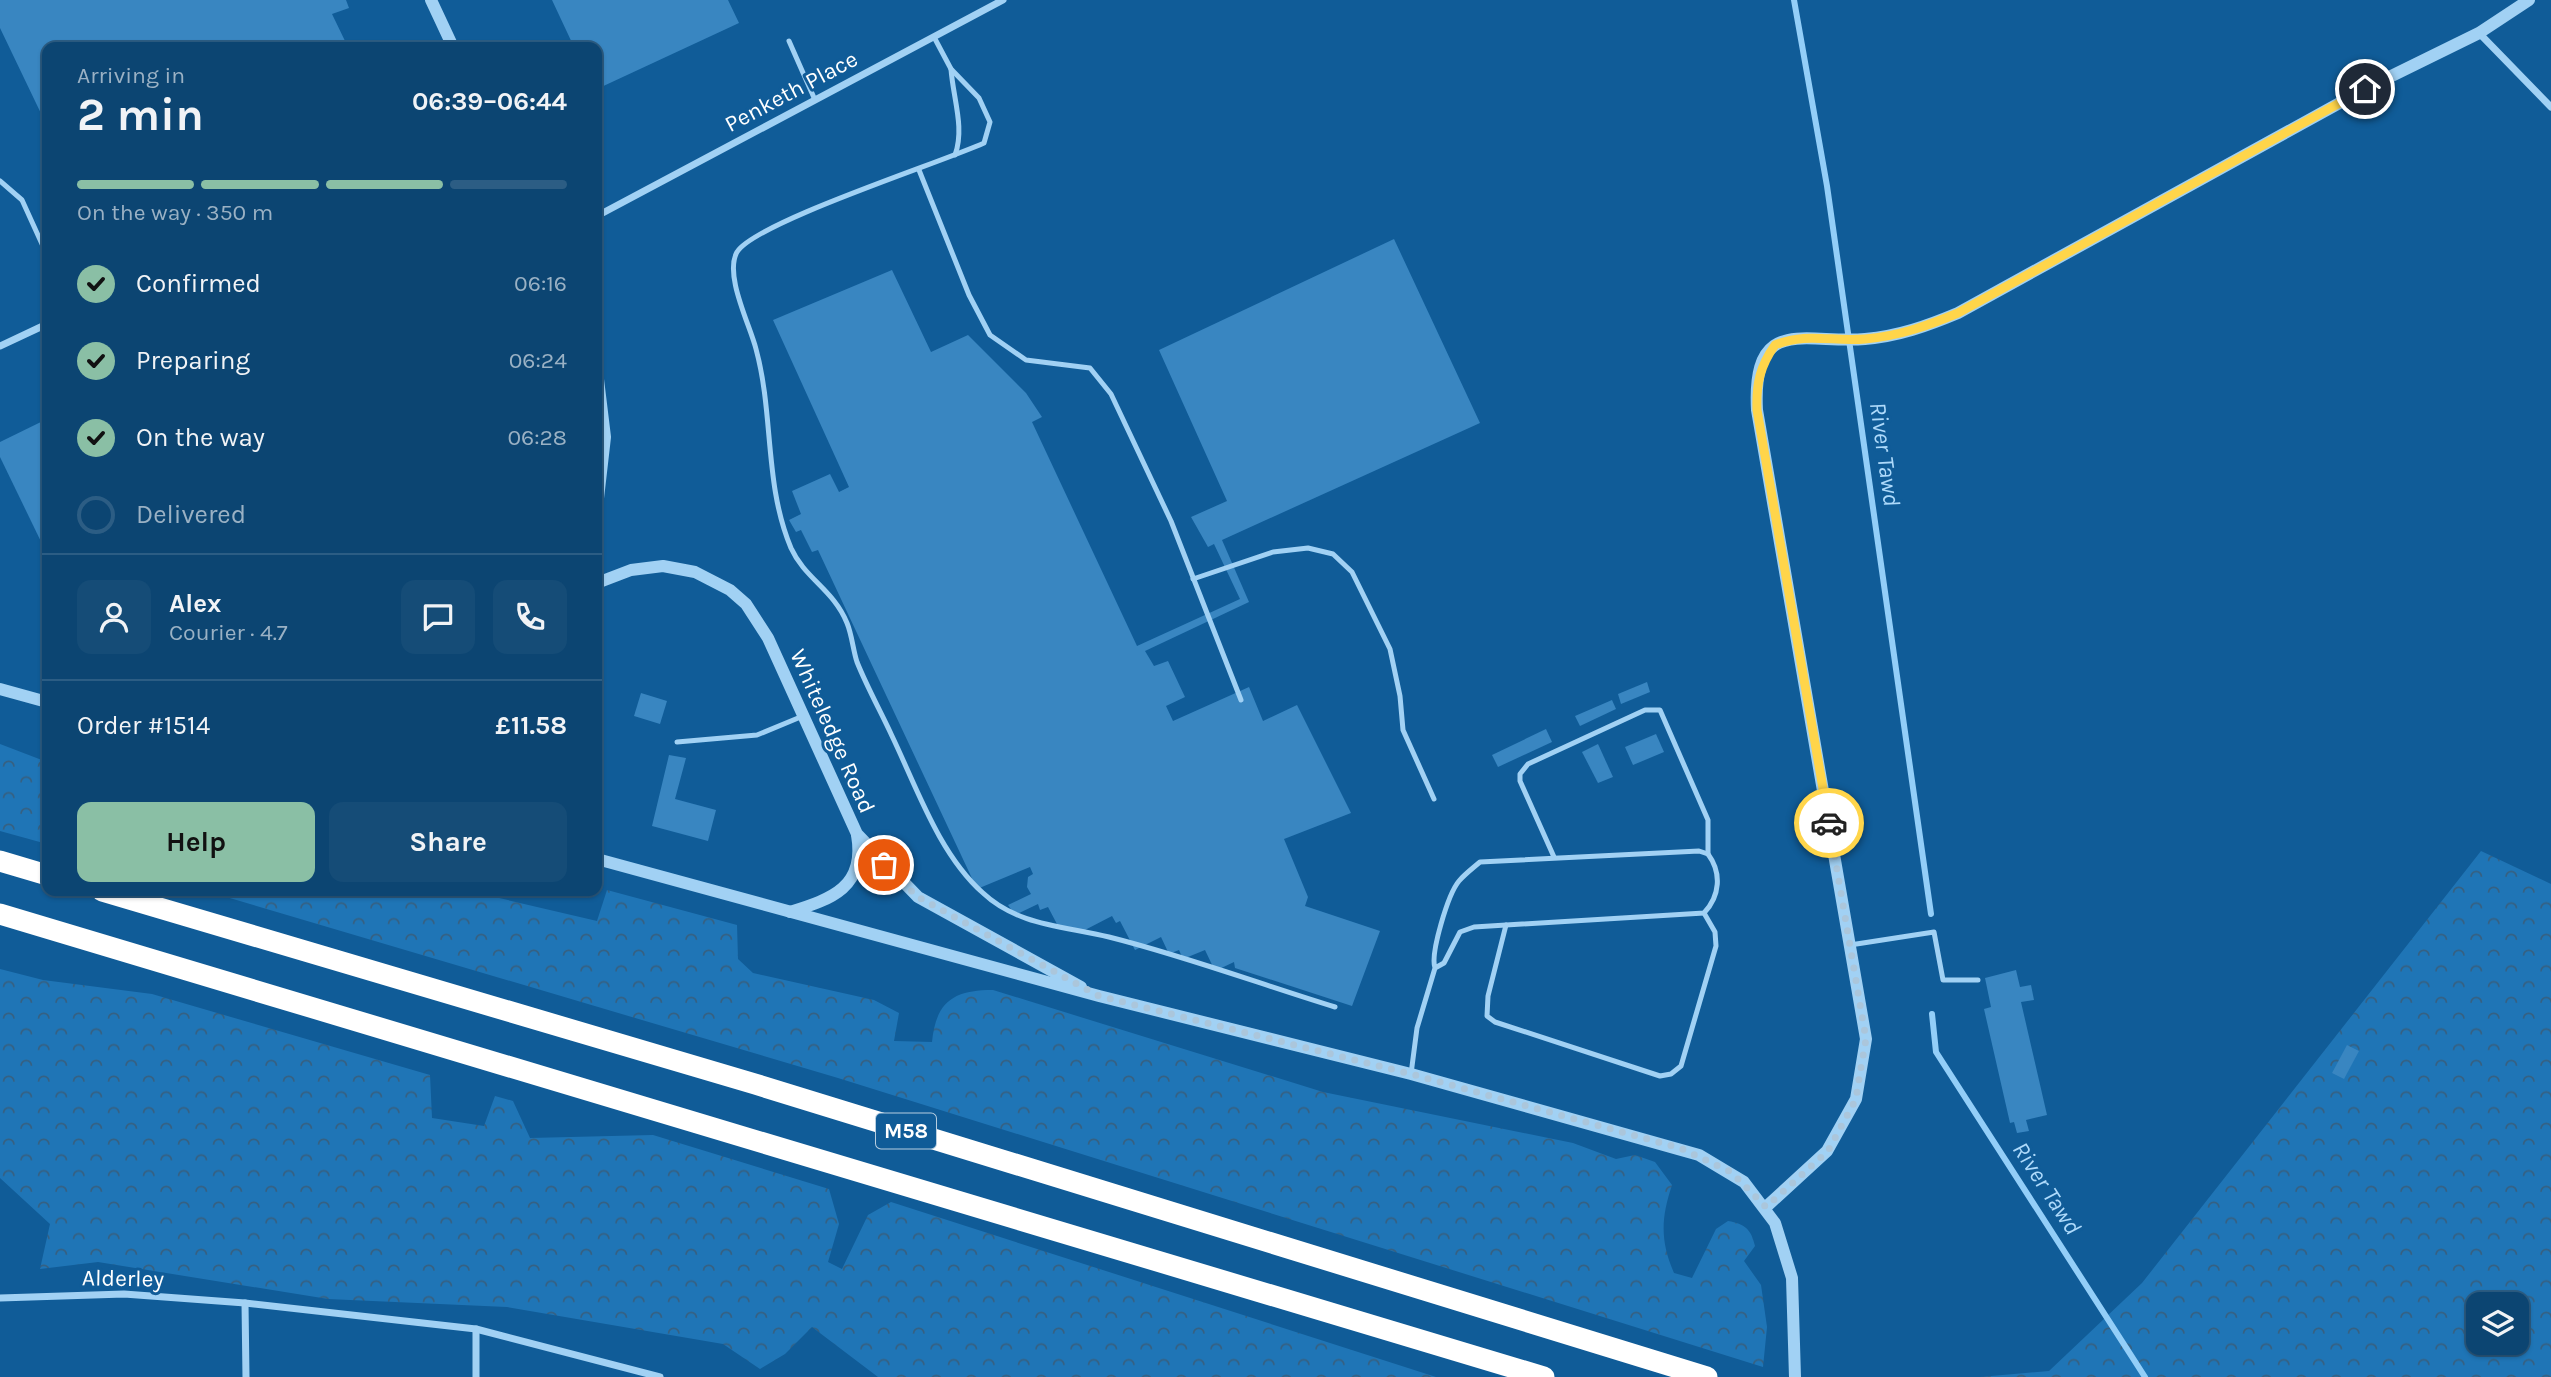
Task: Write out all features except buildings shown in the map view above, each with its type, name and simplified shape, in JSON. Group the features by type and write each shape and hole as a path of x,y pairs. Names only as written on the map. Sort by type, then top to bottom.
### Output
{"highway":[{"path":"0,861 42,873"},
{"name":"M58","path":"119,896 755,1084 1707,1377"},
{"name":"M58","path":"0,914 1544,1377"}],"street":[{"path":"431,0 449,42"},
{"name":"Penketh Place","path":"602,213 1003,0"},
{"path":"1766,1207 1828,1151 1856,1099 1866,1039 1757,410 1756,386 1763,362 1775,345 1809,336 1863,340 1900,335 1958,313 2365,89 2479,33 2529,0"},
{"path":"2479,33 2551,107"},
{"path":"0,346 42,326"},
{"path":"602,412 605,437 602,463"},
{"name":"Whiteledge Road","path":"602,581 631,570 663,566 695,572 730,590 746,604 763,629 856,834 918,897 1099,996"},
{"path":"0,689 42,701"},
{"path":"790,912 827,900 848,883 860,852 856,834"},
{"name":"Whiteledge Road","path":"602,860 1099,996 1411,1074 1699,1155 1731,1172 1766,1207 1783,1240 1793,1278 1795,1377"},
{"name":"Alderley","path":"0,1298 124,1294 245,1303 476,1329 660,1377"},
{"path":"245,1303 246,1377"},
{"path":"476,1329 476,1377"}],"lane":[{"path":"934,37 951,69 979,98 990,122 984,143 804,213 757,236 738,249 733,261 735,283 766,390 776,506 793,551 807,574 830,593 847,623 857,662 919,794 951,852 983,894 1010,913 1041,924 1109,937 1335,1007"},
{"path":"789,41 815,100"},
{"path":"951,69 954,107 961,130 955,156"},
{"path":"919,170 969,295 990,335 1026,360 1090,368 1111,394 1171,521 1241,700"},
{"path":"0,181 22,200 42,244"},
{"path":"1194,579 1273,552 1308,548 1333,554 1352,572 1390,649 1400,696 1403,730 1434,799"},
{"path":"1435,968 1444,963 1460,932 1474,927 1704,913 1716,897 1717,884 1717,871 1708,854 1708,820 1660,710 1645,710 1528,764 1520,774 1520,781 1554,857"},
{"path":"677,741 757,735 803,716"},
{"path":"1411,1074 1417,1028 1435,968 1432,959 1457,883 1480,862 1699,851 1708,854"},
{"path":"1506,925 1488,996 1487,1016 1495,1022 1660,1076 1671,1074 1681,1066 1716,946 1715,932 1704,913"},
{"path":"1850,945 1934,932 1943,980 1978,980"}],"green space":[{"path":"0,744 42,760 42,843 0,831"},
{"path":"2481,851 2551,884 2551,1377 1980,1377 2049,1371 2142,1283"},
{"path":"607,890 737,925 738,959 753,973 874,1000 899,1013 894,1041 932,1042 938,1017 949,1001 967,992 993,990 1323,1092 1573,1143 1616,1159 1635,1155 1655,1162 1672,1185 1664,1219 1664,1240 1674,1273 1692,1278 1716,1229 1728,1221 1743,1226 1751,1235 1755,1246 1744,1261 1761,1285 1767,1327 1763,1367 838,1078 223,896 490,896 597,921"},
{"path":"0,969 43,980 152,994 430,1075 432,1118 484,1126 495,1096 513,1101 530,1138 653,1135 829,1189 839,1224 828,1262 842,1269 868,1215 891,1202 1436,1377 878,1377 812,1327 785,1354 760,1369 723,1344 507,1307 328,1299 98,1262 40,1269 50,1224 0,1178"}],"waterway":[{"name":"River Tawd","path":"1794,0 1827,186 1931,914"},
{"name":"River Tawd","path":"1932,1014 1936,1052 2145,1377"}],"way so far":[{"path":"884,865 918,897 1099,996 1411,1074 1680,1148 1731,1172 1744,1182 1766,1207 1828,1151 1856,1099 1866,1039 1829,823"}],"route":[{"path":"1829,823 1757,410 1756,386 1763,362 1775,345 1791,338 1809,336 1863,340 1900,335 1958,313 2365,89"}]}
